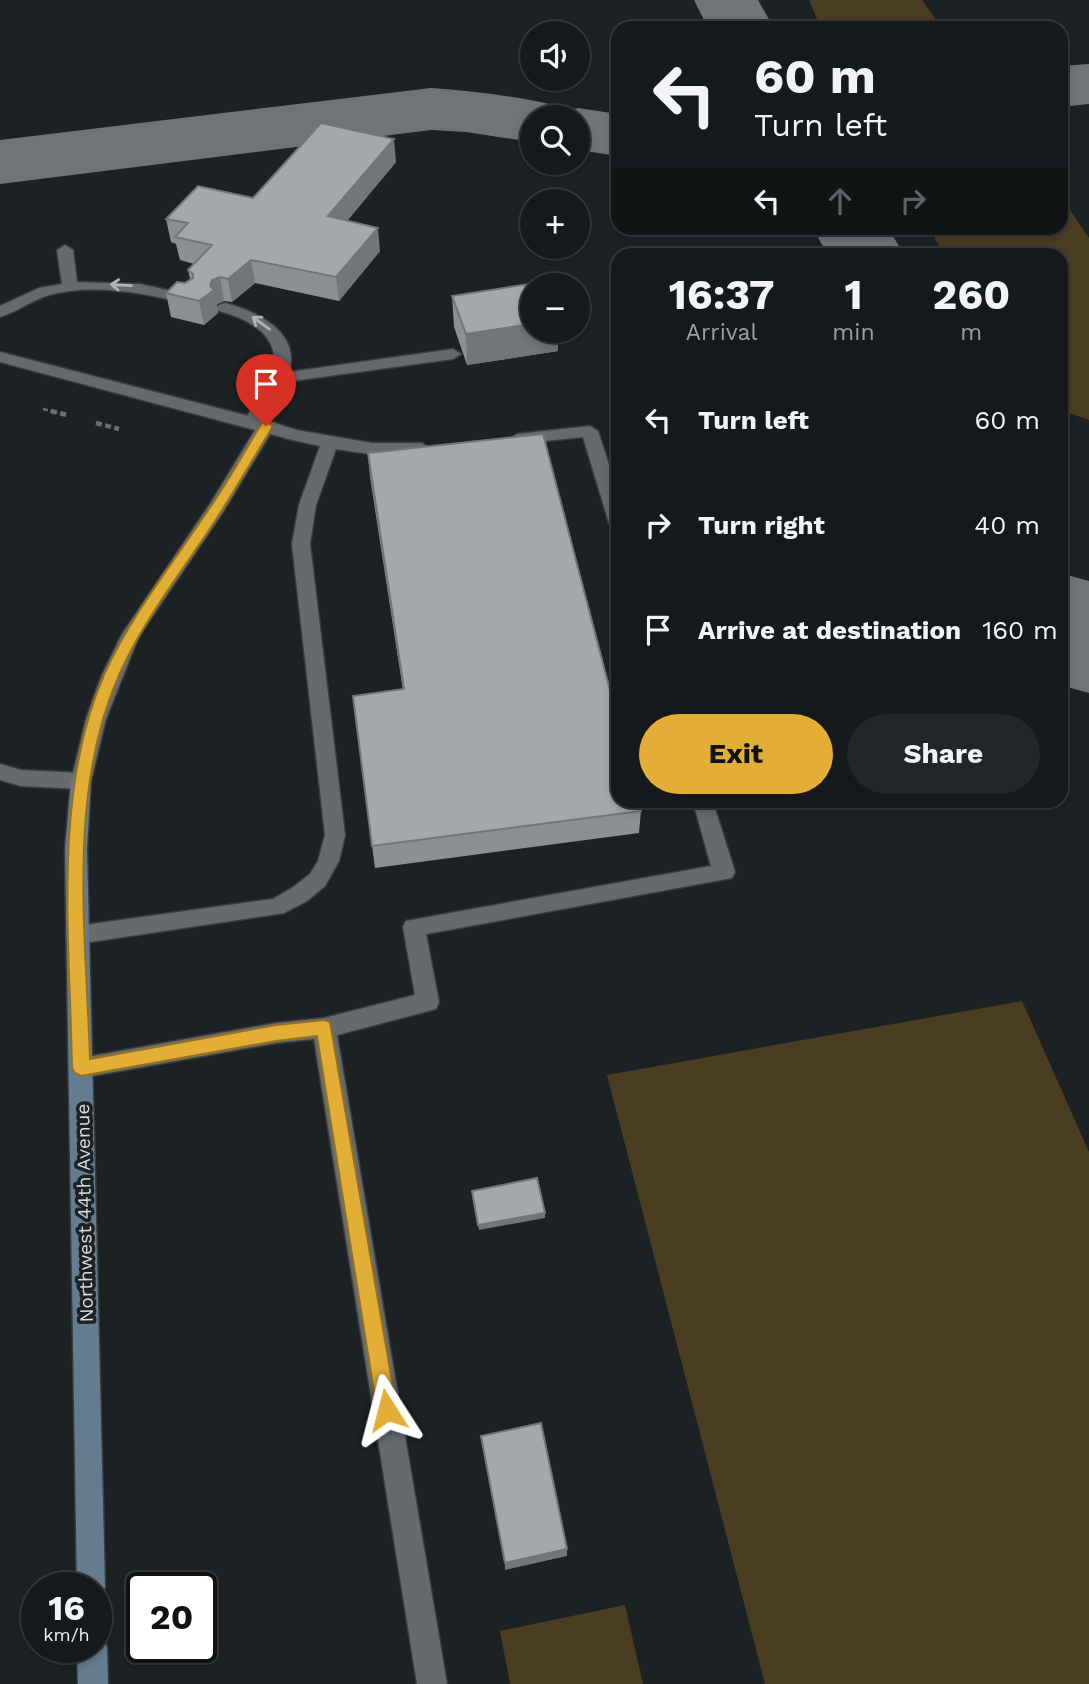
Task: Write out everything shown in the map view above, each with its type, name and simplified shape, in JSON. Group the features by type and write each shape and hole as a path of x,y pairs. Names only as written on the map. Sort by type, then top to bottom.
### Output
{"street":[{"path":"65,250 70,288"},
{"path":"0,312 34,296 70,288 124,285 188,299"},
{"path":"225,308 242,311 261,320 274,333 280,345 283,362 280,378 453,354"},
{"path":"0,358 330,443 402,451 440,447"},
{"name":"Northwest 44th Avenue","path":"91,1572 77,936 76,849 81,781 96,719 111,677 131,634 217,508 280,378"},
{"path":"503,441 590,431 611,500"},
{"path":"77,936 276,907 302,895 321,877 332,856 335,835 301,544 302,522 308,498 330,443"},
{"path":"0,772 21,778 81,781"},
{"path":"81,1068 276,1033 324,1028 428,1002 414,927 724,872 704,808"},
{"path":"324,1028 432,1684"},
{"path":"92,1663 93,1684"}],"path":[{"path":"43,409 67,415"},
{"path":"96,423 119,429"}],"shaded area":[{"path":"809,0 922,0 937,21 818,21"},
{"path":"1068,207 1089,238 1089,420 1068,412 1068,248 941,248 932,235 1068,235"},
{"path":"1022,1001 1089,1152 1089,1684 765,1684 607,1075"},
{"path":"625,1605 643,1684 510,1684 500,1631"}],"building":[{"path":"321,123 394,139 328,216 378,228 336,277 251,260 228,279 220,277 212,280 210,286 214,290 199,301 166,293 177,282 185,283 193,278 193,274 188,270 212,245 175,237 188,223 166,219 198,186 253,198"},
{"path":"520,285 520,326 466,334 452,296"},
{"path":"543,434 611,694 611,808 640,808 641,811 372,846 353,696 404,689 368,453"},
{"path":"537,1178 545,1213 478,1225 472,1191"},
{"path":"541,1423 567,1549 505,1563 481,1436"}],"taxiway":[{"path":"726,0 737,21"},
{"path":"1068,86 1089,84"},
{"path":"0,162 431,109 520,119"},
{"path":"590,131 611,134"},
{"path":"855,235 862,248"},
{"path":"1068,620 1089,658"}],"route":[{"path":"266,426 217,508 131,634 111,677 96,719 81,781 76,849 81,1068 276,1033 324,1028 387,1410"}]}
